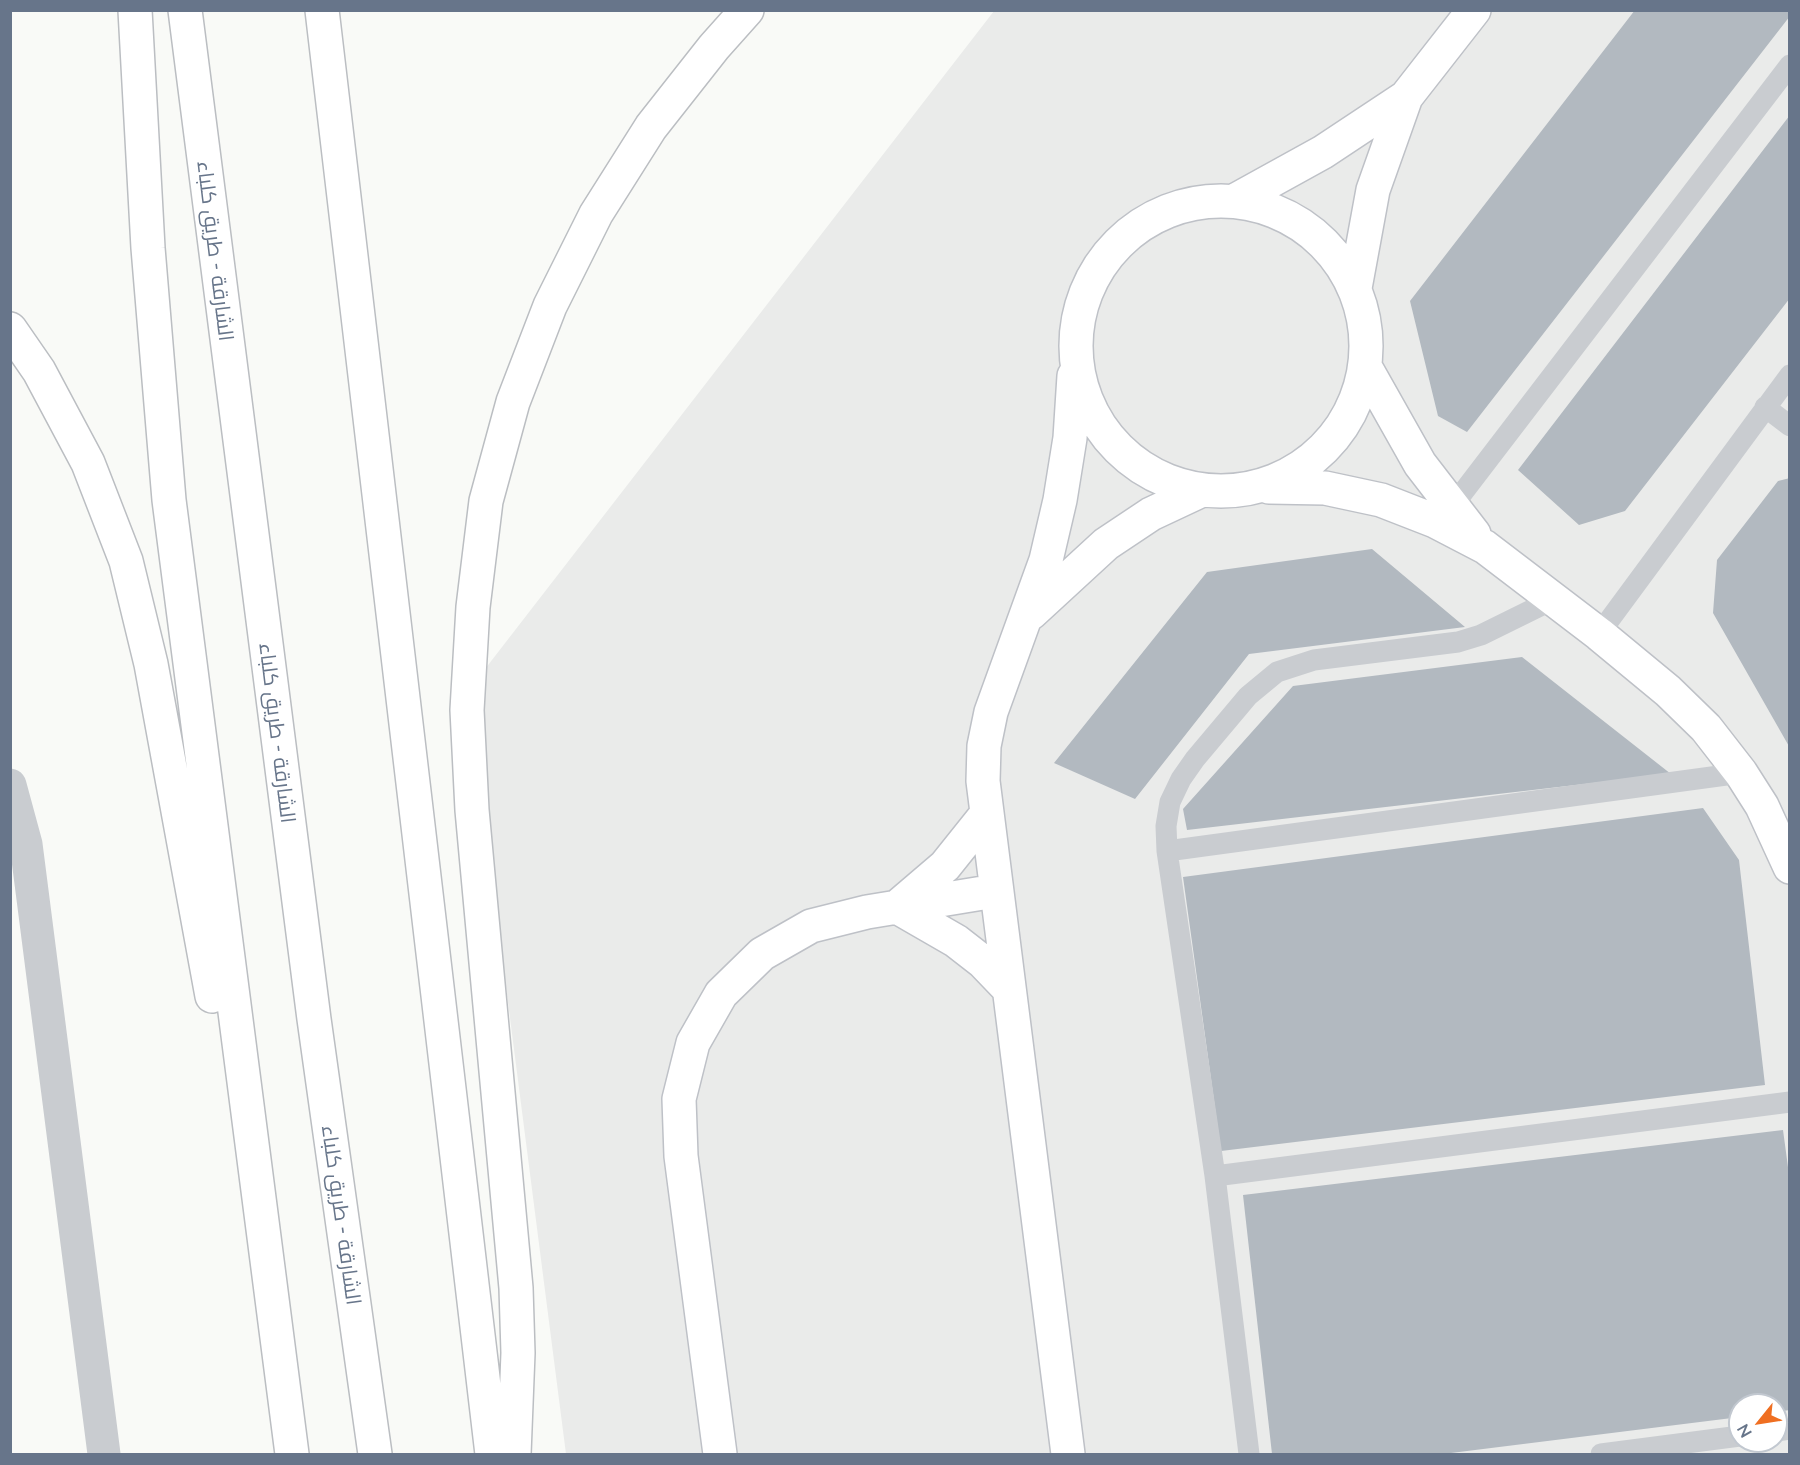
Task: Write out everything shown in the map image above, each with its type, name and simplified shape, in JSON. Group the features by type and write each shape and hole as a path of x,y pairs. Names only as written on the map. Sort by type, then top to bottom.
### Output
{"main road":[{"path":"135,10 148,248 169,500 292,1455"},
{"name":"الشارقة - طريق كلباء","path":"185,10 314,1019 375,1455"},
{"path":"322,10 492,1455"},
{"path":"514,1455 518,1353 516,1288 473,821 467,710 473,607 486,501 522,381 550,306 596,214 651,127 714,47 747,10"},
{"path":"1236,200 1323,152 1406,97 1474,10"},
{"path":"1355,288 1373,190 1406,97"},
{"path":"1068,1455 985,816 982,781 984,746 1001,678 1026,618 1046,560 1060,500 1070,438 1076,330 1088,286 1112,248 1149,219 1190,203 1236,200 1285,215 1326,245 1355,288 1366,329 1367,370 1353,409 1332,442 1303,468 1267,487"},
{"path":"10,329 39,371 88,463 126,561 151,664 216,1016 233,1095 255,1172"},
{"path":"1367,370 1408,446 1451,508 1485,547"},
{"path":"1074,376 1095,417 1122,452 1158,477 1200,491 1234,492 1267,487 1325,488 1381,500 1435,521 1485,547 1599,634 1668,691 1706,728 1741,773 1762,806 1790,867"},
{"path":"1026,618 1106,544 1151,514 1200,491"},
{"path":"897,907 945,866 985,816"},
{"path":"720,1455 681,1156 679,1099 693,1043 721,994 762,954 812,926 897,907 995,891"},
{"path":"897,907 956,941 983,962 1007,987"}],"street":[{"path":"10,785 26,844 104,1455"}],"lane":[{"path":"1451,508 1790,65"},
{"path":"1599,634 1790,375"},
{"path":"1765,407 1790,426"},
{"path":"1249,1455 1215,1176 1167,851 1166,826 1170,802 1180,779 1248,696 1277,672 1314,660 1458,642 1481,635 1554,599"},
{"path":"1167,851 1741,773"},
{"path":"1215,1176 1790,1102"},
{"path":"1601,1455 1728,1438"}],"shaded area":[{"path":"994,11 1789,11 1789,1454 566,1454 468,691"}],"building":[{"path":"1635,10 1790,10 1790,16 1467,432 1438,416 1410,301"},
{"path":"1790,115 1790,298 1625,511 1579,525 1518,470"},
{"path":"1790,478 1790,748 1713,613 1717,560 1778,481"},
{"path":"1372,549 1465,627 1249,654 1135,799 1054,763 1207,572"},
{"path":"1522,657 1671,774 1187,830 1183,809 1293,686"},
{"path":"1703,808 1739,860 1765,1085 1221,1151 1183,877"},
{"path":"1783,1130 1790,1182 1790,1410 1788,1410 1788,1393 1728,1393 1728,1418 1443,1454 1272,1454 1243,1195"}]}
